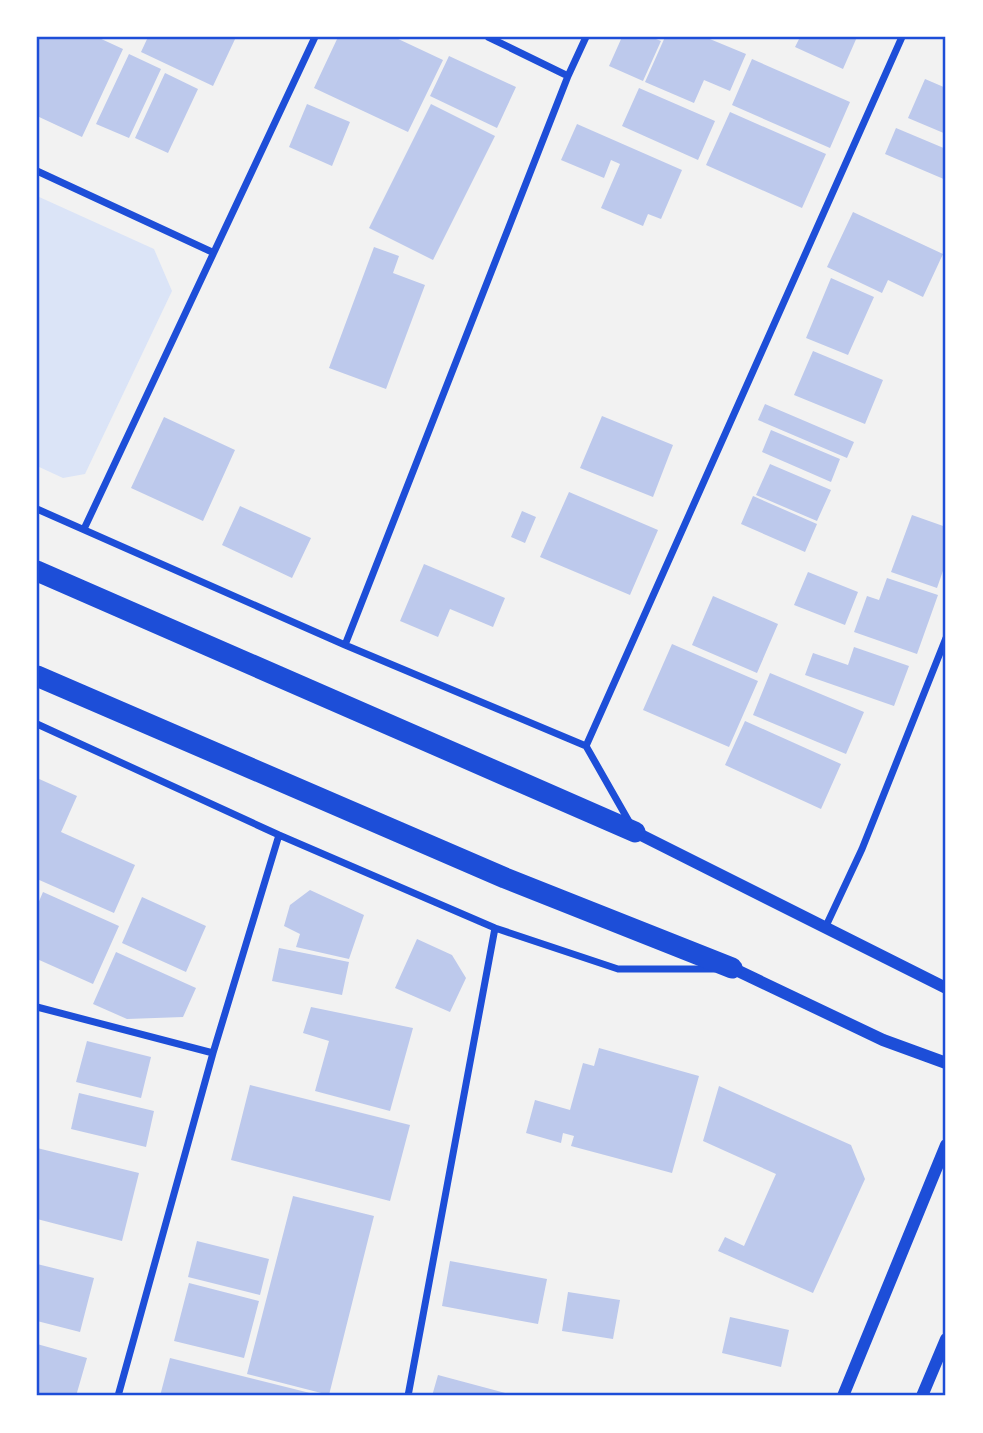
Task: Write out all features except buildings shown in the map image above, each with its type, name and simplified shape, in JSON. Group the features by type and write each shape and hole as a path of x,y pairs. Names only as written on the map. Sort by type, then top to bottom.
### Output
{"highway":[{"path":"37,571 635,832"},
{"path":"37,676 505,878 732,968"}],"street":[{"path":"84,529 315,37"},
{"path":"488,37 568,76"},
{"path":"345,645 568,76 586,37"},
{"path":"586,746 902,37"},
{"path":"37,171 212,252"},
{"path":"37,509 345,645 586,746 635,832 946,988"},
{"path":"826,926 862,849 946,638"},
{"path":"37,724 279,835 495,928 618,969 732,968 883,1040 946,1063"},
{"path":"118,1396 213,1053 279,835"},
{"path":"408,1396 495,928"},
{"path":"37,1007 213,1053"},
{"path":"842,1396 946,1145"},
{"path":"922,1396 946,1339"}],"shaded area":[{"path":"37,196 154,249 172,291 85,474 63,478 37,466"}]}
